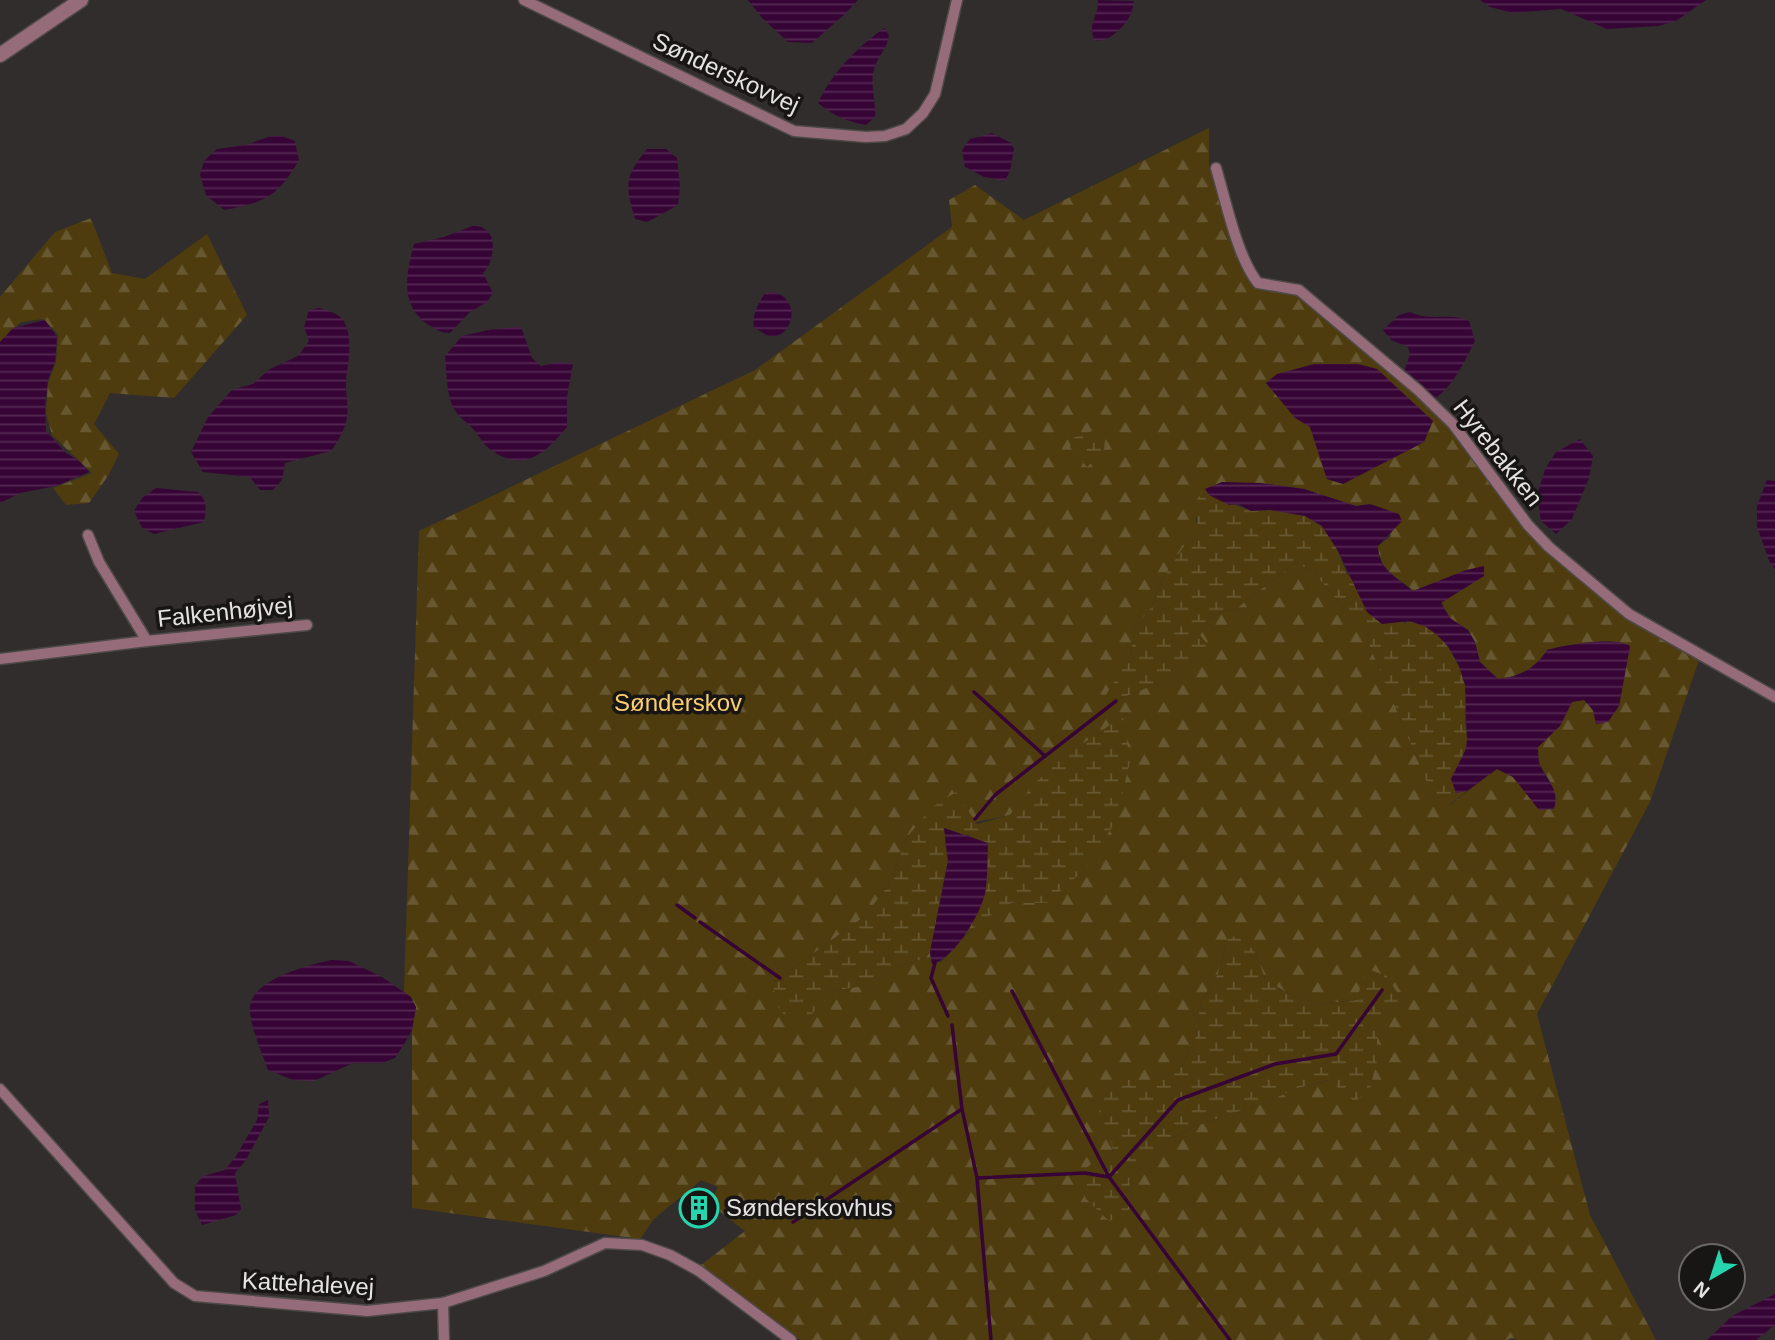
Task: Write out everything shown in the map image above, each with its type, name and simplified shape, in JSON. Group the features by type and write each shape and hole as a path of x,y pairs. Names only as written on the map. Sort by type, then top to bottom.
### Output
{"street":[{"path":"0,55 81,0"},
{"name":"Sønderskovvej","path":"524,0 794,131 866,137 885,136 906,129 923,113 934,94 957,0"},
{"name":"Hyrebakken","path":"1216,168 1240,244 1251,273 1258,283 1299,290 1418,390 1453,424 1528,525 1549,547 1629,614 1775,696"},
{"name":"Falkenhøjvej","path":"88,535 99,562 147,641"},
{"name":"Falkenhøjvej","path":"0,659 307,625"},
{"name":"Kattehalevej","path":"0,1089 185,1292 212,1299 367,1311 443,1303 544,1271 605,1243 642,1245 670,1255 699,1271 791,1340"},
{"path":"443,1303 444,1340"}],"green space":[{"name":"Sønderskov","path":"1209,128 1209,169 1257,285 1301,295 1426,403 1459,436 1517,513 1627,617 1699,660 1650,802 1537,1014 1590,1215 1656,1340 800,1340 701,1265 745,1231 710,1204 718,1187 701,1180 654,1219 640,1239 412,1208 412,1030 416,1007 404,991 419,531 755,370 952,227 949,200 975,185 1024,220","holes":["1277,374 1424,442 1343,484 1327,479 1310,427 1266,383","1260,483 1304,489 1356,506 1370,504 1391,536 1378,546 1385,567 1414,591 1484,567 1484,576 1441,602 1450,618 1468,630 1475,642 1480,662 1498,679 1526,671 1547,650 1590,642 1623,643 1630,646 1619,706 1593,710 1584,700 1572,702 1560,726 1538,747 1539,763 1551,783 1540,810 1513,777 1496,769 1450,805 1436,803 1363,630 1314,573 1296,562 1237,608 1212,615 1197,631 1207,645 1189,665 1166,679 1116,701 1107,694 1130,656 1135,628 1152,606 1162,580 1182,549 1199,531 1195,518","1123,717 1047,903 1017,902 1003,906 974,928 941,962 931,961 930,952 923,959 903,965 867,985 833,991 774,982 864,917 888,886 908,836 1010,815 1036,783 1062,758","1228,938 1255,952 1265,979 1289,994 1319,1004 1357,1000 1377,1034 1377,1060 1355,1102 1330,1080 1298,1088 1258,1105 1195,1126 1168,1140 1129,1180 1132,1198 1091,1164 1113,1155 1111,1139 1096,1101 1111,1080 1162,1080 1182,1066 1195,1041 1201,1002 1218,974"]},
{"path":"91,218 112,273 145,279 207,234 247,315 174,398 110,393 94,424 119,454 108,476 89,503 66,505 53,488 92,473 52,435 46,413 48,383 56,362 58,334 43,319 21,322 0,342 0,297 55,232"},
{"path":"1095,430 1105,439 1104,451 1087,467 1070,447 1073,438"},
{"path":"1205,489 1209,495 1251,511 1270,510 1305,516 1322,526 1338,551 1347,574 1404,623 1415,622 1425,626 1444,642 1457,663 1465,684 1467,744 1451,779 1456,792 1467,791 1449,805 1436,804 1363,630 1314,573 1296,562 1237,608 1212,615 1197,631 1208,645 1178,673 1116,701 1106,695 1130,656 1135,628 1152,606 1162,580 1182,549 1198,531 1195,502"},
{"path":"1123,716 1130,761 1116,821 1085,869 1047,903 1012,903 986,918 964,936 977,914 969,835 960,835 945,842 948,860 930,952 923,959 903,965 867,985 833,991 810,1016 785,1016 774,1001 774,982 864,917 888,886 908,836 931,808 956,792 977,824 1010,815 1036,782 1062,758"},
{"path":"1240,935 1255,952 1265,979 1289,994 1319,1004 1357,1000 1365,968 1387,976 1400,997 1377,1034 1377,1060 1370,1089 1355,1102 1329,1080 1298,1088 1258,1105 1195,1126 1168,1140 1129,1180 1132,1198 1128,1215 1109,1221 1086,1199 1078,1175 1091,1164 1113,1154 1111,1139 1095,1101 1111,1080 1162,1080 1182,1066 1195,1041 1201,1002 1218,974 1228,938"}],"shaded area":[{"path":"748,0 858,0 812,43 788,42 762,18"},
{"path":"1098,0 1134,1 1130,15 1122,27 1113,35 1099,41 1094,40 1092,33"},
{"path":"1480,0 1706,0 1676,21 1658,26 1607,29 1561,9 1513,13 1490,7"},
{"path":"884,28 889,35 888,40 875,66 873,78 875,117 866,125 859,124 818,103 846,61"},
{"path":"992,133 1011,143 1014,149 1010,171 1005,181 984,177 965,167 962,150 970,139"},
{"path":"271,136 282,136 295,141 299,160 284,183 260,201 224,210 206,195 200,175 204,161 217,149 246,145"},
{"path":"647,149 666,149 677,158 680,187 678,205 647,222 635,219 628,189 630,174"},
{"path":"479,226 488,232 493,243 492,257 483,273 493,293 487,302 470,312 450,333 441,332 419,317 409,299 407,277 414,244 444,237"},
{"path":"765,293 782,295 788,302 791,317 784,332 770,336 754,328 754,318 762,297"},
{"path":"319,308 332,312 343,320 349,341 347,416 342,433 331,451 285,463 282,480 273,490 260,490 250,477 203,472 191,452 208,417 232,390 253,384 270,369 298,356 309,341 304,327 309,310"},
{"path":"1410,312 1469,321 1475,341 1453,380 1434,399 1404,372 1410,354 1408,347 1391,340 1383,330 1399,315"},
{"path":"45,320 57,337 55,362 48,380 45,405 46,431 66,453 79,461 89,472 56,486 20,493 0,503 0,342 13,328"},
{"path":"521,327 532,358 541,366 559,362 573,364 567,397 567,427 540,453 521,460 499,455 486,446 456,412 448,390 445,356 462,336 493,329"},
{"path":"1314,364 1358,364 1377,369 1433,421 1424,442 1343,484 1327,479 1310,427 1295,418 1266,383 1277,374"},
{"path":"1580,439 1593,456 1589,478 1572,519 1556,534 1541,521 1537,496 1545,469 1556,452"},
{"path":"1767,480 1775,481 1775,569 1770,563 1757,527 1757,506"},
{"path":"1222,482 1260,483 1304,489 1356,506 1370,504 1399,514 1402,521 1378,546 1379,554 1385,567 1413,591 1466,570 1484,566 1484,576 1441,603 1450,618 1468,630 1475,642 1480,662 1498,679 1526,671 1547,650 1602,642 1630,646 1619,706 1608,722 1596,724 1593,710 1584,700 1572,702 1560,726 1538,747 1540,765 1554,790 1554,809 1539,810 1513,777 1497,769 1467,791 1456,793 1451,779 1466,749 1467,739 1465,685 1448,646 1426,627 1410,621 1382,624 1367,612 1338,551 1322,526 1305,516 1270,510 1251,511 1238,504 1229,505 1209,495 1205,489"},
{"path":"156,488 198,492 205,502 204,522 154,534 142,528 134,511 142,498"},
{"path":"944,828 988,843 987,882 982,903 965,935 948,954 932,964 930,952 948,861"},
{"path":"331,960 349,961 382,977 411,997 416,1007 412,1030 406,1041 395,1058 382,1063 353,1063 314,1081 293,1080 268,1070 252,1022 250,1007 253,997 260,989 283,975"},
{"path":"268,1100 269,1117 246,1160 235,1173 241,1209 236,1215 202,1225 195,1210 195,1186 203,1176 225,1170 257,1120 259,1104"},
{"path":"1775,1294 1775,1325 1756,1340 1707,1340 1732,1316 1747,1312 1747,1308"}],"waterway":[{"path":"974,692 1045,756"},
{"path":"975,819 995,795 1116,701"},
{"path":"677,905 695,918"},
{"path":"700,922 780,978"},
{"path":"935,963 931,978 948,1016"},
{"path":"952,1025 962,1109 977,1178 1085,1173 1109,1177 1178,1100 1275,1064 1336,1054 1382,990"},
{"path":"1012,991 1109,1177 1230,1340"},
{"path":"793,1222 962,1109"},
{"path":"977,1178 991,1340"}],"place":[{"name":"Sønderskovhus","path":"699,1208"}]}
